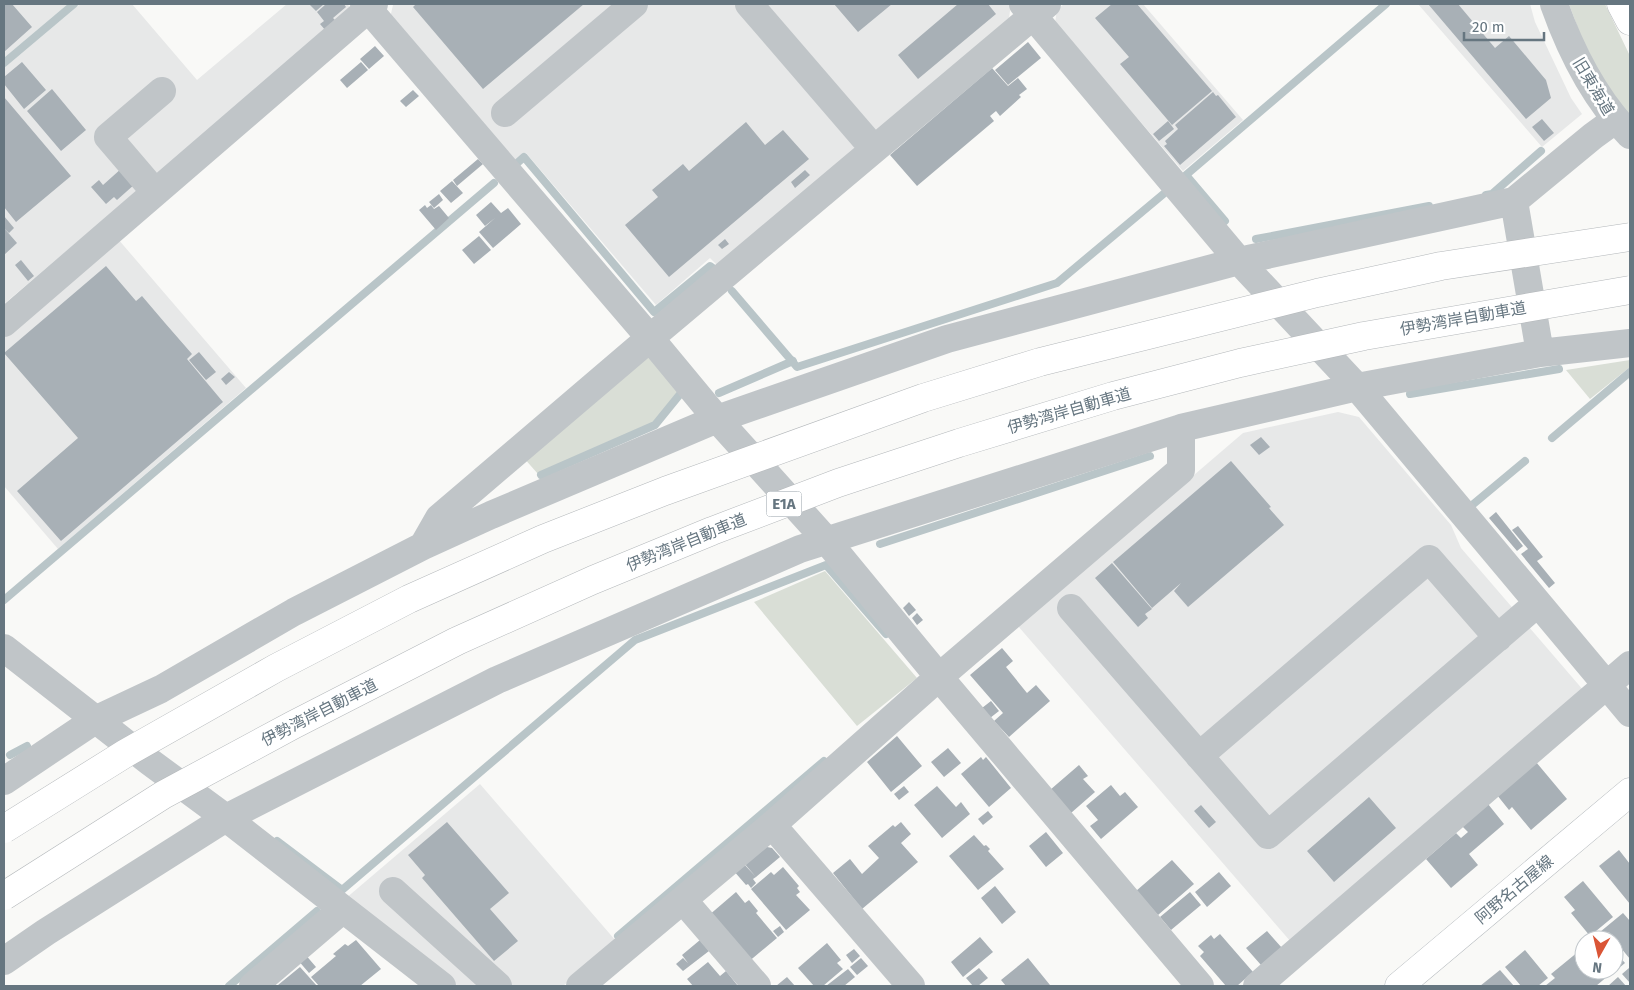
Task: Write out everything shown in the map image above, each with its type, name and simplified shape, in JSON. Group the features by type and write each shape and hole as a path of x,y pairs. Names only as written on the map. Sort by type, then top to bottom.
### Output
{"main road":[{"path":"1621,4 1630,21"},
{"path":"4,829 168,729 276,668 409,599 543,539 665,491 923,398 1050,360 1317,293 1431,268 1630,237"},
{"name":"伊勢湾岸自動車道","path":"4,896 163,795 293,725 457,641 593,580 712,531 838,483 959,443 1113,396 1240,363 1364,336 1630,290"},
{"name":"阿野名古屋線","path":"1399,986 1630,792"}],"street":[{"path":"505,113 634,4"},
{"path":"749,4 874,149"},
{"name":"旧東海道","path":"1554,4 1587,79 1623,128"},
{"path":"4,323 369,5 717,419 827,541 939,677 1200,986"},
{"path":"423,546 439,518 874,149 1035,8 1239,261 1357,387 1630,713"},
{"path":"155,192 108,137 162,90"},
{"path":"4,781 95,720 161,689 294,612 423,546 491,514 717,419 948,338 1239,261 1514,201 1592,136 1623,128"},
{"path":"1514,201 1540,353"},
{"path":"4,961 46,932 226,818 497,680 800,549 1181,428 1357,387 1540,353 1630,343"},
{"path":"580,986 772,825 939,677 1181,470 1181,428"},
{"path":"1200,756 1429,559 1498,638"},
{"path":"1071,608 1268,835 1538,603"},
{"path":"4,648 442,986"},
{"path":"1257,986 1630,665"},
{"path":"772,825 911,986"},
{"path":"393,891 498,986"},
{"path":"683,900 756,986"},
{"path":"253,986 343,909"}],"shaded area":[{"path":"4,4 68,4 4,58"},
{"path":"80,4 132,4 197,80 287,4 347,4 350,7 349,11 4,304 4,68"},
{"path":"1011,4 1009,18 718,266 710,258 656,305 526,153 514,162 390,18 393,5"},
{"path":"1064,4 1143,4 1243,120 1183,171 1055,23 1057,10"},
{"path":"1418,4 1530,4 1535,22 1571,98 1582,114 1542,147"},
{"path":"1569,4 1605,4 1630,56 1630,122 1593,69"},
{"path":"118,239 246,388 58,549 4,486 4,337"},
{"path":"640,357 654,358 680,390 652,424 538,474 523,457"},
{"path":"1630,360 1630,367 1590,399 1566,370"},
{"path":"1338,412 1359,417 1451,525 1461,548 1584,691 1291,942 1018,626 1243,433"},
{"path":"825,571 917,678 857,726 754,602"},
{"path":"480,784 616,941 563,986 458,986 345,899"}],"building":[{"path":"4,4 12,4 32,27 4,52"},
{"path":"309,4 324,4 316,11"},
{"path":"326,4 344,4 346,7 333,18 336,21 326,31 320,24 324,21 317,12"},
{"path":"416,4 584,4 483,89 413,7"},
{"path":"834,4 892,4 858,32"},
{"path":"958,4 988,4 996,14 918,79 898,55"},
{"path":"1112,4 1137,4 1212,91 1172,125 1120,64 1129,57 1095,18"},
{"path":"1428,4 1458,4 1495,48 1509,36 1546,80 1551,98 1526,119"},
{"path":"1028,42 1041,58 1008,85 995,70"},
{"path":"375,46 384,56 369,69 360,59"},
{"path":"22,62 46,90 24,109 4,84 4,77"},
{"path":"361,62 368,70 347,88 340,80"},
{"path":"992,68 1008,86 1018,78 1027,89 1000,116 996,111 990,116 994,121 917,186 890,155"},
{"path":"52,89 86,130 61,151 27,111"},
{"path":"413,90 419,96 406,107 400,101"},
{"path":"1213,92 1216,96 1218,95 1236,117 1180,165 1164,146 1167,144 1165,141 1178,129 1175,125"},
{"path":"4,97 71,176 16,222 4,207"},
{"path":"1542,119 1554,133 1544,141 1532,127"},
{"path":"1168,121 1174,129 1159,141 1153,134"},
{"path":"746,122 765,145 783,130 809,159 669,277 625,225 658,197 652,190 683,164 689,171"},
{"path":"478,159 483,164 457,186 453,180"},
{"path":"122,168 135,184 117,200 114,197 106,204 91,187 99,180 103,185"},
{"path":"805,170 810,175 795,188 791,182"},
{"path":"452,181 463,193 451,203 440,191"},
{"path":"439,194 443,200 434,208 429,202"},
{"path":"491,202 501,213 508,208 521,224 493,248 479,232 495,218 485,226 476,215"},
{"path":"425,205 427,208 431,205 434,209 439,206 449,218 436,230 419,210"},
{"path":"4,216 14,228 9,233 4,228"},
{"path":"4,228 17,243 4,255"},
{"path":"479,236 491,250 474,264 462,250"},
{"path":"725,239 729,244 722,249 718,245"},
{"path":"21,260 34,276 28,281 15,265"},
{"path":"106,266 136,301 142,296 192,354 187,359 223,402 61,541 17,491 78,438 4,353"},
{"path":"199,352 216,372 206,380 189,360"},
{"path":"229,372 235,377 226,385 221,379"},
{"path":"1261,437 1270,447 1259,455 1250,445"},
{"path":"1231,461 1284,525 1188,607 1174,591 1181,583 1152,608 1113,562"},
{"path":"1496,512 1523,546 1517,551 1489,518"},
{"path":"1518,526 1543,557 1537,561 1555,583 1549,588 1521,554 1528,549 1512,530"},
{"path":"1112,563 1152,609 1145,614 1148,618 1138,627 1095,578"},
{"path":"909,602 916,610 909,616 903,608"},
{"path":"917,613 923,620 917,625 912,618"},
{"path":"1002,648 1013,661 1006,667 1027,693 1036,685 1050,701 1009,737 994,721 1003,713 970,675"},
{"path":"991,701 999,711 990,718 982,708"},
{"path":"897,736 922,766 891,792 867,762"},
{"path":"948,748 961,763 944,777 931,762"},
{"path":"981,757 983,760 986,757 1011,788 989,807 961,774"},
{"path":"1536,762 1567,799 1531,830 1512,807 1509,810 1497,795"},
{"path":"1079,765 1088,776 1083,779 1095,792 1071,813 1050,790"},
{"path":"1111,785 1120,796 1125,792 1138,807 1101,839 1090,826 1098,820 1086,806"},
{"path":"904,786 909,792 899,800 894,794"},
{"path":"937,786 956,807 961,802 970,814 942,838 914,805"},
{"path":"1369,797 1396,828 1334,882 1307,851"},
{"path":"1488,804 1504,824 1469,854 1478,865 1451,888 1426,859 1456,833 1461,838 1468,832 1462,826"},
{"path":"1201,805 1216,822 1209,828 1194,811"},
{"path":"988,811 993,817 983,825 978,819"},
{"path":"447,822 509,893 490,909 518,941 494,961 422,878 425,875 408,855"},
{"path":"901,822 911,834 901,843 918,862 862,909 833,873 850,859 862,874 879,858 868,846 893,825 895,827"},
{"path":"1046,832 1063,853 1046,867 1029,846"},
{"path":"974,835 984,846 986,845 990,849 988,851 1004,869 978,890 949,856"},
{"path":"762,846 772,848 780,857 756,877 743,862"},
{"path":"1619,850 1630,864 1630,904 1599,866"},
{"path":"1172,860 1194,884 1158,915 1136,891"},
{"path":"742,862 756,877 753,879 756,883 751,888 733,870"},
{"path":"783,867 799,886 797,888 800,892 796,895 810,910 786,930 751,889 771,872 774,875"},
{"path":"1219,872 1231,886 1207,907 1195,892"},
{"path":"1583,881 1613,917 1597,930 1585,930 1571,913 1575,910 1564,897"},
{"path":"995,886 1016,912 1002,924 981,898"},
{"path":"736,892 745,903 749,900 758,911 756,913 777,938 747,963 708,916"},
{"path":"1190,892 1201,905 1171,930 1160,917"},
{"path":"1623,913 1630,921 1630,959 1624,952 1624,930 1602,930"},
{"path":"780,926 784,932 778,937 773,931"},
{"path":"1267,931 1282,948 1261,965 1246,948"},
{"path":"1220,934 1253,972 1237,986 1226,986 1200,956 1204,952 1198,946 1211,935 1214,939"},
{"path":"980,937 993,952 963,977 951,962"},
{"path":"356,940 381,969 360,986 319,986 311,977 336,956 333,954 345,944 348,946"},
{"path":"700,940 709,951 683,971 676,964 683,958 688,963 682,955"},
{"path":"827,943 841,960 837,963 843,969 823,986 814,986 798,968"},
{"path":"854,949 860,956 852,963 846,955"},
{"path":"1525,950 1548,978 1538,986 1521,986 1505,967"},
{"path":"304,953 316,967 309,973 297,959"},
{"path":"1574,955 1574,980 1603,980 1596,986 1545,986 1555,978 1551,974"},
{"path":"861,958 868,966 857,975 850,967"},
{"path":"1028,958 1050,985 1006,986 1001,980"},
{"path":"708,962 720,976 726,971 738,986 693,986 687,979"},
{"path":"300,967 317,986 278,985"},
{"path":"979,968 988,978 978,986 973,986 966,978"},
{"path":"848,969 855,977 844,986 826,986"},
{"path":"1630,969 1630,983 1624,976 1624,972"},
{"path":"1500,970 1514,986 1480,986"},
{"path":"787,977 795,986 776,986"},
{"path":"1615,980 1621,980 1626,986 1608,986"}],"waterway":[{"path":"4,63 74,4"},
{"path":"1225,221 1186,175 1386,4"},
{"path":"1486,195 1492,194 1541,151"},
{"path":"515,165 524,157 654,312 710,266 714,269"},
{"path":"4,600 494,183"},
{"path":"732,291 797,367 1057,283 1167,191"},
{"path":"1256,239 1429,206"},
{"path":"719,393 793,361"},
{"path":"1410,394 1559,369"},
{"path":"1552,438 1630,372"},
{"path":"541,475 655,425 681,393"},
{"path":"880,544 1150,456"},
{"path":"1471,506 1525,461"},
{"path":"277,841 342,890 635,640 826,565 886,634"},
{"path":"10,755 27,746"},
{"path":"618,936 824,761"},
{"path":"229,986 317,911"}]}
